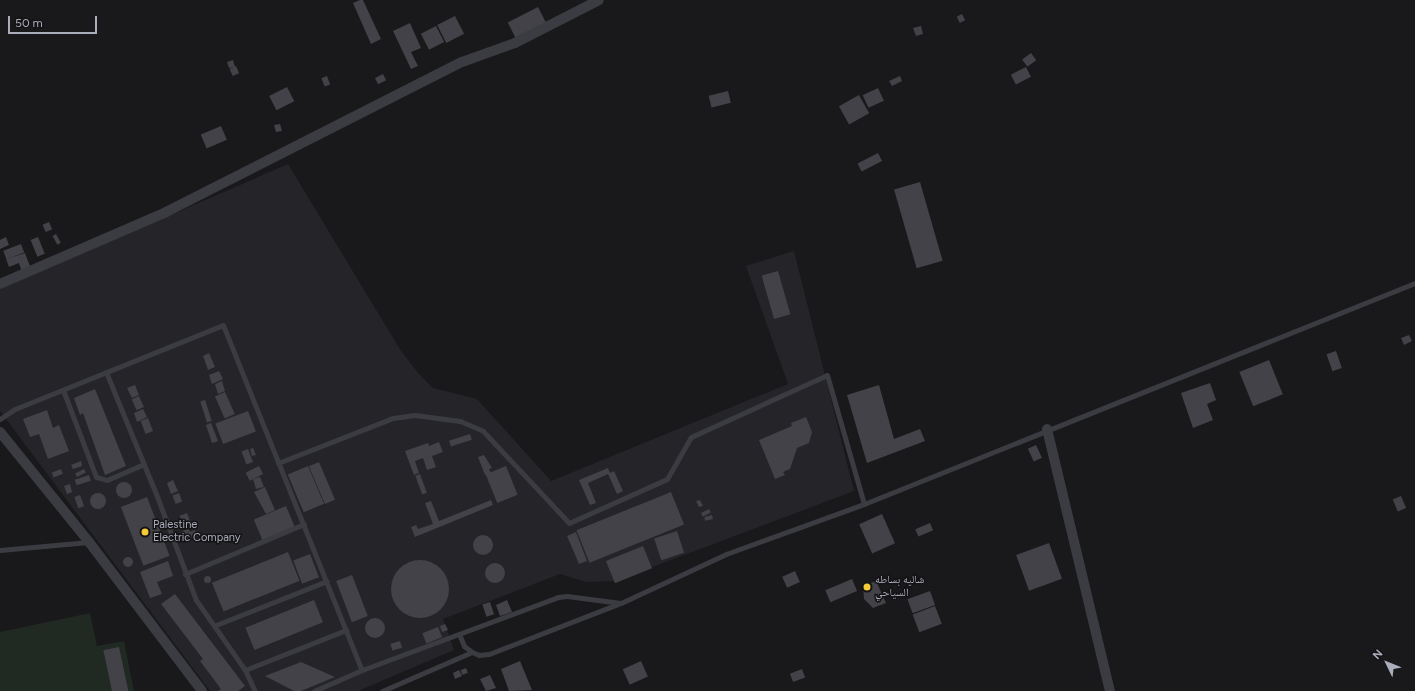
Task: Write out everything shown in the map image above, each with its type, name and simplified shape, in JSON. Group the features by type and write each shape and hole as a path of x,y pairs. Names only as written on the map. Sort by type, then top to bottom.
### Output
{"street":[{"path":"0,284 166,212 462,62 515,43 599,0"},
{"path":"1048,429 1110,691"},
{"path":"0,432 89,542 202,691"}],"lane":[{"path":"459,634 464,646 472,652 479,655 489,654 621,603 726,554 864,504 1048,429 1415,284"},
{"path":"0,419 15,409 223,325 362,670"},
{"path":"106,372 144,464 196,600 216,625 245,670 255,691"},
{"path":"278,463 393,418 415,415 460,421 483,431 569,523 667,479 691,437 827,375 864,504"},
{"path":"63,390 96,477 107,480 144,464"},
{"path":"185,574 304,524"},
{"path":"0,550 89,542"},
{"path":"216,625 327,582"},
{"path":"314,691 362,670 558,597 567,596 621,603"},
{"path":"245,670 346,630"},
{"path":"382,691 472,652"}],"shaded area":[{"path":"288,164 401,351 419,374 433,388 477,399 551,481 788,384 746,266 794,251 854,491 615,581 586,582 560,574 443,619 454,650 358,691 210,691 0,411 0,289"},
{"path":"90,613 97,646 124,641 134,691 0,691 0,632"}],"building":[{"path":"363,0 381,39 371,44 353,3"},
{"path":"538,7 547,25 517,40 508,22"},
{"path":"962,14 965,20 960,23 957,17"},
{"path":"455,16 464,34 446,43 437,25"},
{"path":"410,23 421,48 411,52 418,66 411,69 393,31"},
{"path":"436,26 444,42 429,50 421,34"},
{"path":"921,26 923,34 916,36 913,28"},
{"path":"1031,53 1036,60 1027,67 1022,59"},
{"path":"233,60 235,67 229,68 227,62"},
{"path":"236,66 239,73 233,76 230,69"},
{"path":"1026,67 1031,77 1016,85 1011,75"},
{"path":"383,74 386,80 378,84 375,78"},
{"path":"327,76 330,84 325,87 321,78"},
{"path":"900,76 902,81 892,86 889,81"},
{"path":"287,87 294,101 276,110 269,96"},
{"path":"878,88 884,101 869,108 863,95"},
{"path":"728,91 731,103 711,107 709,96"},
{"path":"859,95 869,113 849,125 839,106"},
{"path":"280,124 282,131 276,132 274,125"},
{"path":"221,126 227,140 207,148 201,135"},
{"path":"878,153 882,161 862,171 858,163"},
{"path":"920,182 943,261 917,268 894,189"},
{"path":"49,222 52,229 46,232 43,225"},
{"path":"56,234 61,243 57,245 53,236"},
{"path":"6,237 9,245 0,249 0,240"},
{"path":"38,237 45,254 37,257 31,240"},
{"path":"21,244 24,252 6,259 3,251"},
{"path":"25,253 31,269 22,272 19,263 9,267 6,259"},
{"path":"778,271 790,314 774,319 762,276"},
{"path":"1409,335 1412,341 1404,345 1401,338"},
{"path":"1336,351 1342,368 1332,371 1327,354"},
{"path":"209,353 215,367 208,370 203,356"},
{"path":"1269,360 1283,394 1253,406 1239,372"},
{"path":"219,371 223,379 212,384 209,375"},
{"path":"222,381 225,391 218,394 215,384"},
{"path":"1210,383 1216,400 1207,404 1213,420 1193,428 1181,393"},
{"path":"135,385 139,395 132,398 127,388"},
{"path":"879,385 894,439 920,429 925,441 867,463 847,395"},
{"path":"95,389 126,466 105,475 83,413 80,415 74,398"},
{"path":"225,392 235,414 225,418 215,396"},
{"path":"139,396 144,407 137,410 132,399"},
{"path":"205,400 212,421 207,422 200,402"},
{"path":"143,409 147,417 137,422 134,413"},
{"path":"47,410 53,428 59,425 69,451 48,459 39,434 30,437 23,419"},
{"path":"248,411 256,432 223,444 215,424"},
{"path":"806,417 812,432 809,443 797,448 790,469 783,472 785,475 775,479 759,440 792,426 791,423"},
{"path":"148,418 153,431 146,434 141,421"},
{"path":"211,423 218,441 212,443 206,425"},
{"path":"470,434 472,440 451,447 449,441"},
{"path":"439,442 443,452 432,456 436,467 427,470 423,458 415,461 419,473 414,475 405,451 428,443 429,446"},
{"path":"1036,445 1042,458 1034,461 1028,449"},
{"path":"253,448 256,455 252,456 250,449"},
{"path":"248,449 253,462 246,465 241,452"},
{"path":"484,455 492,468 489,469 491,473 485,475 478,457"},
{"path":"81,461 82,466 73,469 71,465"},
{"path":"319,462 335,500 325,504 309,466"},
{"path":"259,466 263,474 250,481 246,473"},
{"path":"308,466 324,504 304,512 288,475"},
{"path":"506,466 518,495 497,503 486,474"},
{"path":"608,468 610,473 614,471 623,491 617,494 608,474 588,483 596,503 590,505 579,480"},
{"path":"61,469 63,474 54,477 52,473"},
{"path":"84,469 86,473 77,477 75,474"},
{"path":"420,474 427,493 422,495 415,476"},
{"path":"89,475 91,481 77,485 75,480"},
{"path":"260,477 264,487 256,489 253,479"},
{"path":"173,480 178,491 171,494 167,483"},
{"path":"121,482 127,482 132,487 130,496 127,498 121,498 116,493 116,487"},
{"path":"70,484 72,492 67,494 64,486"},
{"path":"265,487 275,510 266,514 254,492"},
{"path":"671,492 684,524 590,563 576,530"},
{"path":"95,493 101,493 106,498 104,507 101,509 95,509 90,504 90,498"},
{"path":"179,493 182,501 176,504 172,496"},
{"path":"80,495 84,506 78,508 74,497"},
{"path":"1401,496 1406,508 1398,511 1393,500"},
{"name":"Palestine Electric Company","path":"147,497 170,556 143,566 121,507"},
{"path":"491,500 493,505 415,537 411,527 416,525 418,529 433,524 425,503 431,501 439,521"},
{"path":"700,500 703,506 699,507 696,501"},
{"path":"286,506 295,527 263,541 254,520"},
{"path":"709,509 711,513 703,517 701,513"},
{"path":"187,513 192,526 185,529 180,516"},
{"path":"882,514 895,543 872,553 859,524"},
{"path":"712,515 713,519 705,521 704,517"},
{"path":"181,521 183,526 177,528 175,524"},
{"path":"930,523 933,530 918,537 915,529"},
{"path":"189,528 190,532 182,535 181,532"},
{"path":"195,530 197,535 184,541 182,535"},
{"path":"677,531 684,553 661,560 654,538"},
{"path":"576,532 587,561 579,564 567,536"},
{"path":"483,535 490,538 493,545 490,552 483,555 476,552 473,545 476,538"},
{"path":"1049,543 1062,579 1029,591 1016,555"},
{"path":"643,546 652,568 615,583 606,561"},
{"path":"288,552 300,581 224,611 212,583"},
{"path":"310,554 319,577 302,584 293,560"},
{"path":"126,557 130,557 132,558 132,566 126,567 123,564 123,560"},
{"path":"420,560 431,562 444,573 447,578 449,589 447,600 436,613 431,616 420,618 409,616 396,605 393,600 391,589 393,578 404,565 409,562"},
{"path":"168,561 173,576 157,582 162,594 150,598 140,572"},
{"path":"495,563 502,566 505,573 502,580 495,583 488,580 485,573 488,566"},
{"path":"795,571 800,582 787,588 782,577"},
{"path":"352,575 368,616 352,622 336,581"},
{"path":"207,576 210,579 207,582 204,579"},
{"path":"852,579 857,591 830,602 825,590"},
{"path":"876,581 886,603 873,608 864,599 863,586"},
{"path":"930,591 935,605 913,613 907,599"},
{"path":"175,594 245,686 238,691 218,691 221,689 200,661 203,659 161,604"},
{"path":"314,600 323,622 254,650 245,628"},
{"path":"507,600 512,612 500,616 496,605"},
{"path":"490,602 494,614 486,617 482,604"},
{"path":"935,606 942,624 919,632 913,615"},
{"path":"375,618 382,621 385,628 382,635 375,638 368,635 365,628 368,621"},
{"path":"445,624 448,630 442,632 440,626"},
{"path":"438,627 442,637 426,644 422,633"},
{"path":"400,641 402,648 392,650 390,644"},
{"path":"119,647 128,691 112,691 103,650"},
{"path":"520,661 532,690 509,691 501,669"},
{"path":"641,661 648,677 630,685 623,669"},
{"path":"301,662 335,677 301,691 294,691 265,676"},
{"path":"466,668 468,673 462,675 460,670"},
{"path":"802,669 805,677 793,682 790,674"},
{"path":"459,670 462,676 455,679 453,673"},
{"path":"490,675 496,688 486,691 480,679"}],"place":[{"name":"Palestine Electric Company","path":"145,532"},
{"name":"شاليه بساطه السياحي","path":"867,587"}]}
